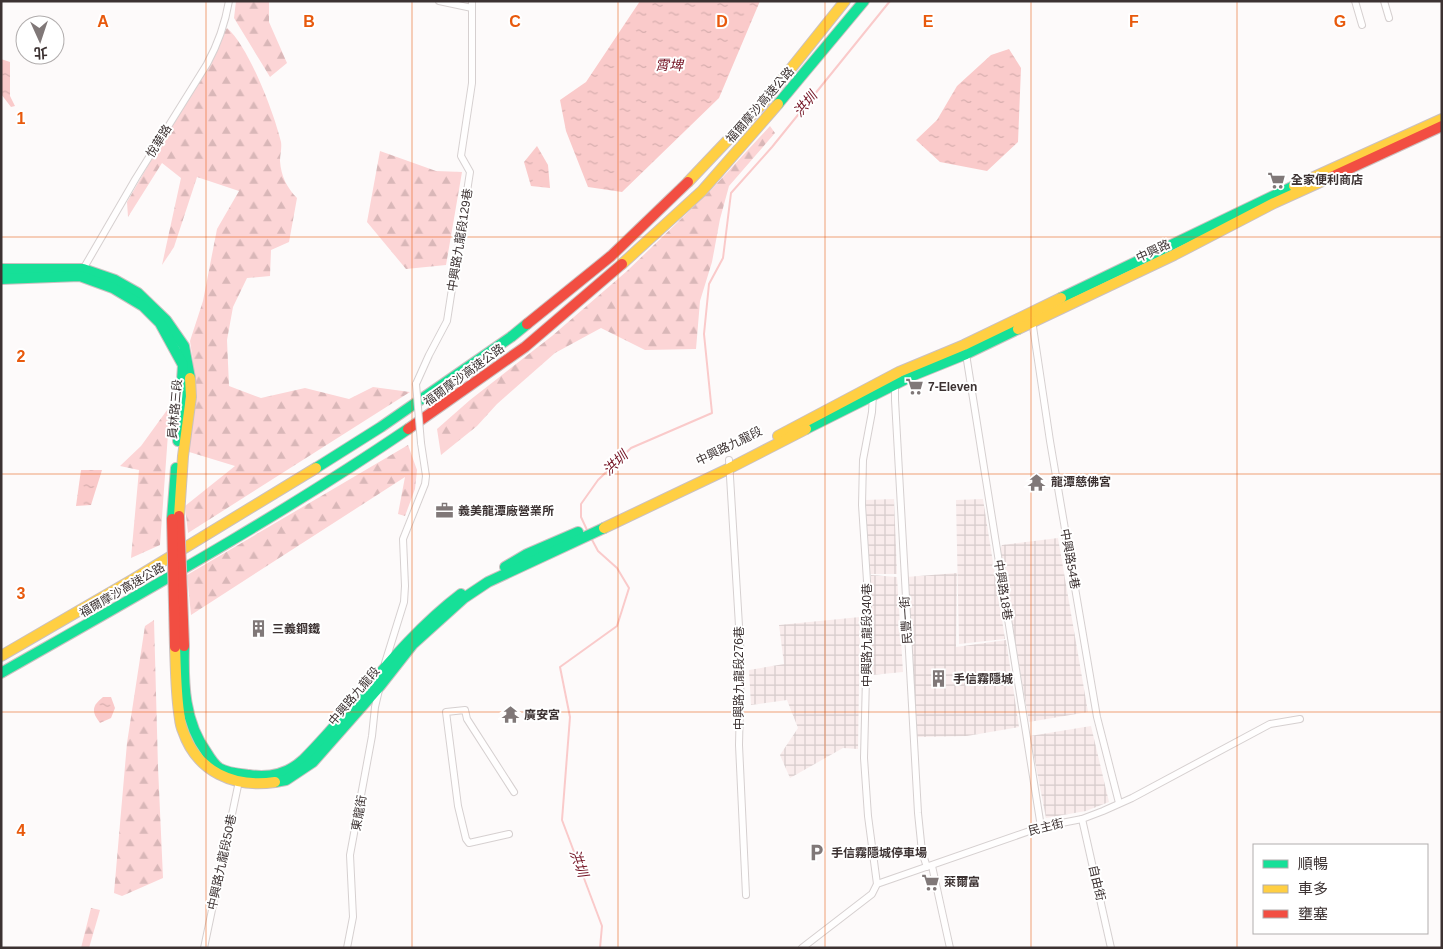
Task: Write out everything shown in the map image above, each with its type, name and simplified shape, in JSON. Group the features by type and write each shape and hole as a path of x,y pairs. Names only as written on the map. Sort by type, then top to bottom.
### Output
{"main road":[{"name":"福爾摩沙高速公路","path":"1,656 132,580 307,474 381,427 511,337 611,256 690,180 764,101 845,1"},
{"name":"福爾摩沙高速公路","path":"1,673 183,568 351,467 450,401 525,346 622,264 702,191 864,1"},
{"name":"中興路","path":"874,396 894,385 966,354 1032,317 1266,199 1442,119"},
{"name":"中興路","path":"873,385 899,372 957,349 1174,255 1274,203 1442,126"},
{"name":"員林路三段","path":"1,269 34,268 82,273 115,280 138,293 166,320 184,346 190,371 191,397 176,518 180,688"},
{"name":"員林路三段","path":"1,279 82,273"},
{"name":"中興路九龍段","path":"729,464 873,385"},
{"name":"中興路九龍段","path":"240,779 272,776 294,768 413,644 464,598 488,582 597,527 874,396"},
{"name":"中興路九龍段","path":"180,688 194,733 201,747 220,769 240,779 272,783 286,780 313,762 382,678 418,630 447,603 527,554 581,535"}],"street":[{"name":"悅華路","path":"82,273 136,178 207,64 216,47 226,19 229,1"},
{"path":"439,1 472,4"},
{"path":"1355,1 1362,25"},
{"path":"1384,1 1389,18"},
{"name":"中興路九龍段129巷","path":"382,678 404,602 406,586 404,539 425,484 426,476 416,384 447,321 470,172 461,156 472,83 472,4"},
{"name":"中興路54巷","path":"1032,317 1050,442 1097,717 1119,803"},
{"name":"中興路18巷","path":"966,354 1041,826"},
{"name":"民豐一街","path":"899,372 894,385 902,555 918,813 922,852 929,866 950,948"},
{"name":"中興路九龍段340巷","path":"873,385 874,396 862,460 862,505 868,596 864,758 868,816 877,884"},
{"name":"中興路九龍段276巷","path":"729,464 741,659 739,745 746,895"},
{"name":"東龍街","path":"347,948 353,917 350,855 372,736 374,707 382,678"},
{"path":"509,834 470,843 466,840 458,806 446,712 465,710 467,718 514,792"},
{"name":"民主街","path":"877,884 1041,826 1082,819 1103,811 1132,798 1270,724 1300,719"},
{"name":"中興路九龍段50巷","path":"204,948 240,779"},
{"name":"自由街","path":"1082,819 1111,948"},
{"path":"802,948 872,894 877,884"}],"shaded area":[{"path":"894,499 897,574 870,574 865,500"},
{"path":"983,499 1005,639 959,644 956,500"},
{"path":"1058,538 1088,712 1029,722 999,551 1002,545"},
{"path":"957,573 956,647 1006,640 1019,727 967,736 917,737 906,577"},
{"path":"871,575 897,577 903,672 872,675"},
{"path":"860,617 858,749 843,748 790,778 780,755 798,728 787,700 751,705 749,670 784,664 779,625"},
{"path":"1091,726 1109,802 1086,811 1046,818 1030,736"}],"green space":[{"path":"236,1 269,1 269,22 287,63 270,77 234,18"},
{"path":"227,28 244,50 267,98 281,142 280,161 283,177 287,186 297,198 289,242 271,250 270,276 247,278 233,307 227,340 229,386 261,398 305,388 349,399 373,387 410,392 188,533 185,506 235,466 186,451 193,361 190,341 203,301 217,229 239,191 197,177 174,247 162,265 181,178 162,163 128,217 127,202"},
{"path":"770,126 775,133 729,186 720,219 712,262 700,301 696,349 645,350 601,328 555,353 497,404 477,426 441,455 437,429 470,400 552,336 627,271 710,191"},
{"path":"380,151 436,171 462,172 446,265 406,269 367,222"},
{"path":"170,406 160,545 131,558 139,470 120,466 141,446"},
{"path":"408,445 417,470 415,489 405,516 398,514 405,477 191,615 187,575"},
{"path":"154,620 163,878 122,896 114,893 127,743 145,626"},
{"path":"91,908 100,910 89,948 81,948"}],"water":[{"name":"霄埤","path":"640,1 760,1 719,98 622,192 588,187 566,131 560,100 586,82"},
{"path":"1009,49 1021,68 1018,142 987,171 940,162 916,140 937,120 957,86 991,55"},
{"path":"1,59 10,62 10,96 15,106 11,107 1,94"},
{"path":"537,146 548,165 550,188 531,186 524,162"},
{"path":"81,470 102,470 91,505 76,506"},
{"path":"103,697 111,697 115,708 111,718 100,723 94,709"}],"waterway":[{"name":"洪圳","path":"587,530 581,517 581,504 598,480 631,448 712,413 704,334 709,284 723,258 731,193 772,147 890,1"},
{"name":"洪圳","path":"590,536 598,551 617,568 629,588 617,626 560,667 570,717 562,820 602,926 600,948"}],"traffic: fast":[{"path":"778,104 864,1"},
{"path":"1061,298 1294,186"},
{"path":"1,269 83,269 115,280 138,293 166,320 184,346 190,378"},
{"path":"1,279 80,276 113,288 143,306 160,323 183,365 178,441"},
{"path":"316,468 381,427 527,324"},
{"path":"806,429 914,375 966,354 1018,329"},
{"path":"1,673 258,525 408,429"},
{"path":"172,519 176,468"},
{"path":"275,782 286,780 313,762 380,686 413,644 464,598 488,582 604,528"},
{"path":"505,567 527,554 578,532"},
{"path":"184,646 184,674 189,716 199,741 209,757 219,768 238,774 256,776 278,774 291,769 303,760 398,653 439,612 461,594"}],"traffic: slow":[{"path":"688,182 765,101 845,1"},
{"path":"622,264 702,191 778,104"},
{"path":"1294,186 1442,119"},
{"path":"1018,329 1174,255 1274,203 1327,179"},
{"path":"778,436 899,372 964,345 1061,298"},
{"path":"179,516 183,456 191,397 190,378"},
{"path":"604,528 730,468 806,429"},
{"path":"1,656 132,580 316,468"},
{"path":"175,647 177,696 182,729 189,745 207,767 219,774 245,782 275,782"}],"traffic: jam":[{"path":"1327,179 1442,126"},
{"path":"527,324 611,256 688,182"},
{"path":"408,429 525,347 622,264"},
{"path":"179,516 184,646"},
{"path":"172,519 175,647"}],"place":[{"name":"全家便利商店","path":"1277,180"},
{"name":"7-Eleven","path":"914,387"},
{"name":"龍潭慈佛宮","path":"1037,482"},
{"name":"義美龍潭廠營業所","path":"444,511"},
{"name":"三義鋼鐵","path":"258,629"},
{"name":"手信霧隱城","path":"939,679"},
{"name":"廣安宮","path":"510,715"},
{"name":"手信霧隱城停車場","path":"817,853"},
{"name":"萊爾富","path":"930,882"}]}
